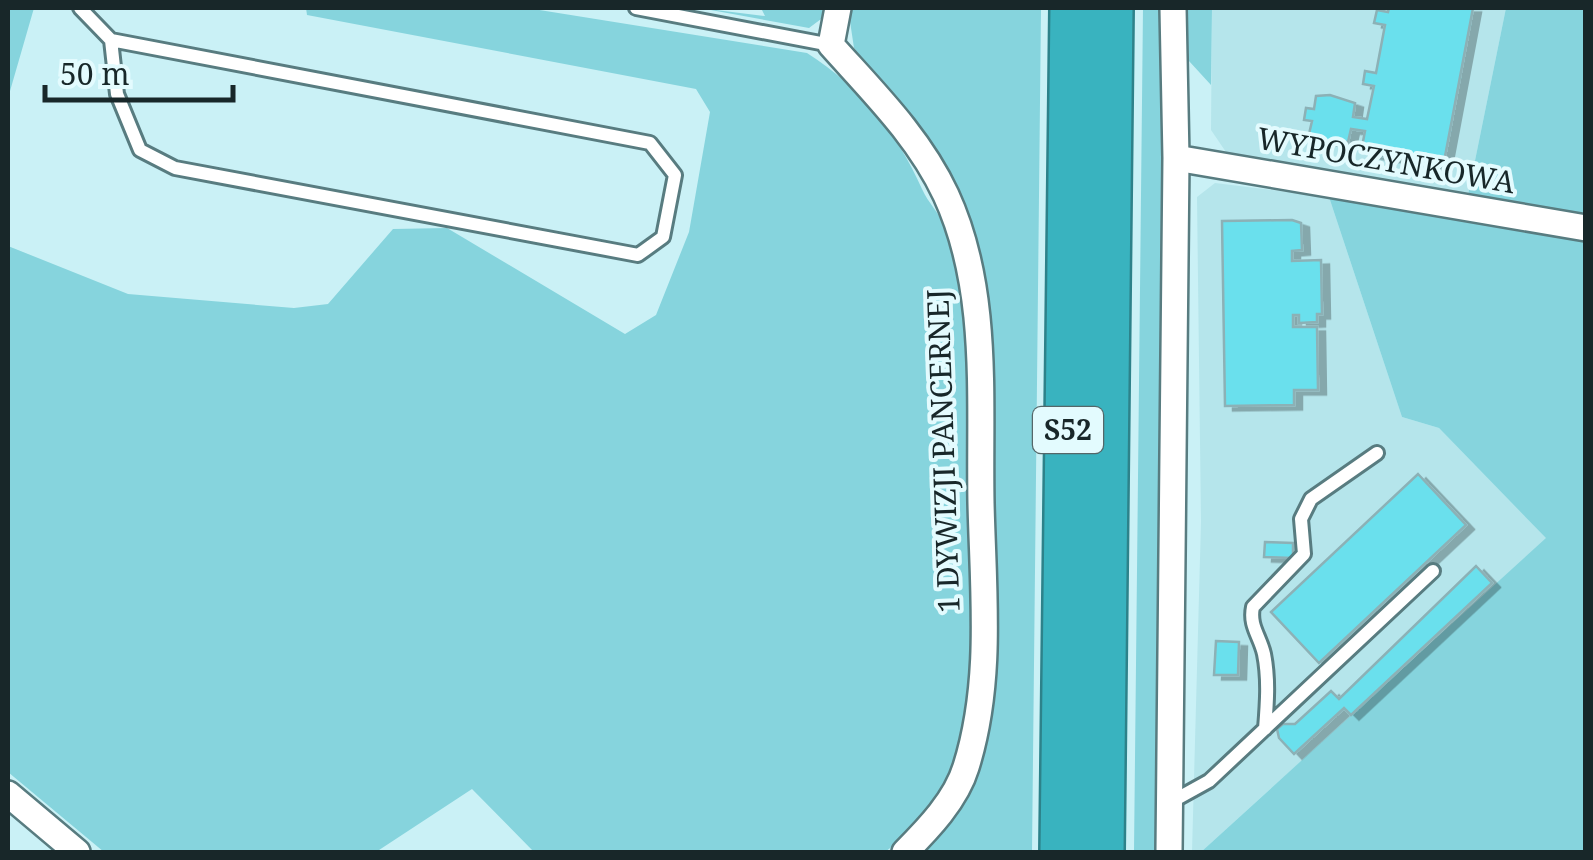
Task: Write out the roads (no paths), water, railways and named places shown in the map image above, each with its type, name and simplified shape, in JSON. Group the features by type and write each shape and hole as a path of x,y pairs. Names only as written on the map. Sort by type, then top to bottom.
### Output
{"highway":[{"name":"S52","path":"1063,852 1073,8"},
{"name":"S52","path":"1101,852 1110,8"}],"street":[{"path":"831,45 838,8"},
{"path":"1168,852 1176,158 1172,8"},
{"name":"1 DYWIZJI PANCERNEJ","path":"831,45 905,128 940,184 960,232 978,313 984,677 965,772 948,801 904,852"},
{"name":"WYPOCZYNKOWA","path":"1176,158 1586,228"},
{"path":"8,794 78,852"}],"lane":[{"path":"80,8 111,40 650,143 675,174 663,236 638,255 175,168 140,150 118,94 111,40"},
{"path":"636,8 831,45"},
{"path":"1265,729 1268,694 1264,650 1251,617 1253,606 1304,554 1301,519 1311,499 1377,452"},
{"path":"1168,803 1209,781 1433,571"}]}
